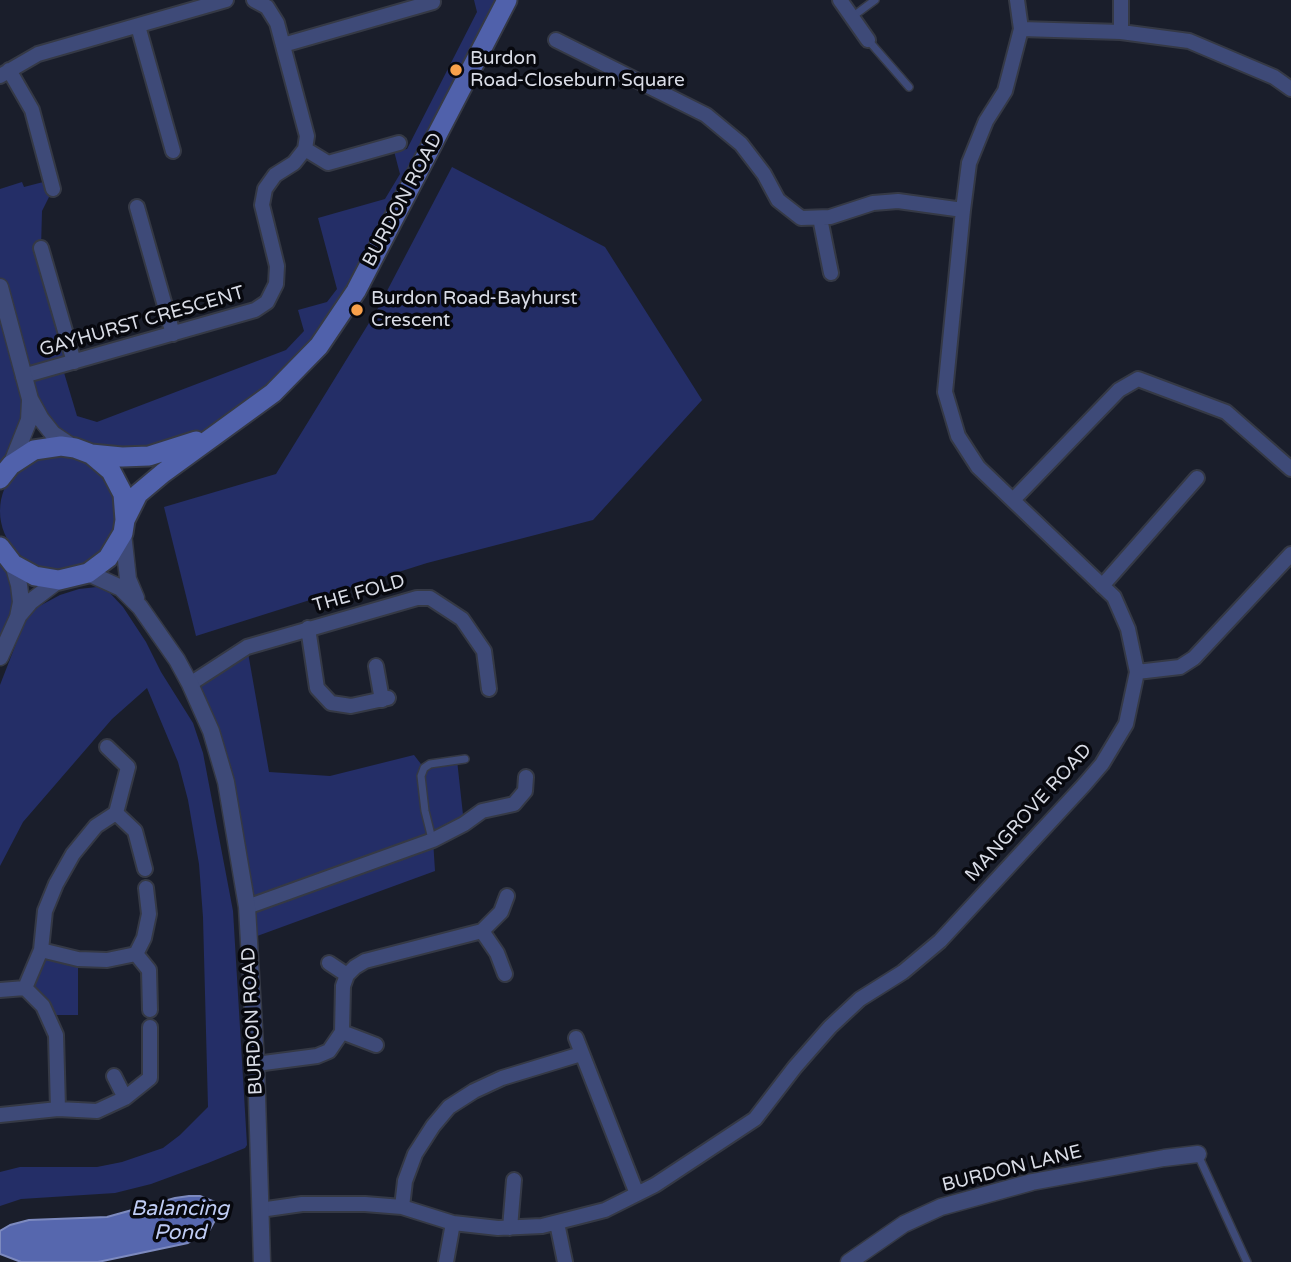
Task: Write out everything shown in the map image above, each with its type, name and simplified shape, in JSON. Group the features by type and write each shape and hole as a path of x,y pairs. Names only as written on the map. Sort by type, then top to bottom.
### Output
{"main road":[{"name":"BURDON ROAD","path":"0,547 13,564 35,576 59,580 88,573 108,558 138,494 273,393 320,346 340,318 508,0"},
{"name":"BURDON ROAD","path":"5,472 22,456 47,447 122,457 149,456 212,437"},
{"path":"83,451 111,471 122,494 124,526"}],"street":[{"path":"53,189 32,110 5,73 38,54 226,0"},
{"path":"254,0 267,8 277,23 307,136 305,149 328,163 399,144"},
{"path":"840,0 868,40"},
{"path":"1017,0 1021,29 1121,32 1189,41 1274,76 1291,89"},
{"path":"1121,0 1121,32"},
{"path":"283,45 433,2"},
{"path":"138,26 173,150"},
{"name":"MANGROVE ROAD","path":"260,1210 302,1205 402,1207 453,1223 510,1228 557,1223 605,1210 637,1194 755,1119 795,1067 835,1022 860,999 903,972 940,941 1102,764 1126,724 1137,672 1128,629 1114,597 978,467 958,436 945,392 969,163 986,121 1005,90 1021,29"},
{"path":"556,40 706,114 741,144 764,174 778,200 801,218 830,218 873,203 898,201 963,210"},
{"name":"GAYHURST CRESCENT","path":"23,376 255,310 267,302 276,284 277,267 262,205 265,189 275,175 294,163 305,149"},
{"path":"137,207 173,334"},
{"path":"820,218 831,273"},
{"path":"41,248 74,362"},
{"path":"1,291 30,399 53,433 83,451"},
{"path":"1013,500 1119,390 1138,379 1226,412 1291,469"},
{"path":"5,472 29,420 30,399"},
{"path":"1102,586 1197,478"},
{"path":"124,526 128,579 140,607"},
{"path":"1137,672 1180,667 1194,658 1291,554"},
{"path":"13,564 19,585 18,617"},
{"path":"88,573 121,588 140,607"},
{"path":"0,657 18,617 30,602 59,580"},
{"name":"THE FOLD","path":"190,684 247,647 417,598 430,598 462,619 484,651 489,689"},
{"name":"BURDON ROAD","path":"140,607 190,684 211,731 226,782 247,907 256,1064 262,1262"},
{"name":"THE FOLD","path":"308,628 317,688 331,703 351,706 385,699 376,666"},
{"path":"25,988 41,950 46,911 56,884 73,854 96,826 116,813 128,767 107,747"},
{"path":"247,907 433,840 482,811 514,804 525,790 526,777"},
{"path":"116,813 135,831 145,869"},
{"path":"136,954 144,938 149,914 146,888"},
{"path":"256,1064 317,1056 329,1051 342,1032 343,986 347,975 365,961 482,932 501,912 507,897"},
{"path":"482,932 497,953 505,974"},
{"path":"41,950 78,959 97,960 136,954"},
{"path":"136,954 149,970 150,1010"},
{"path":"329,962 347,975"},
{"path":"0,990 25,988 43,1006 55,1035 58,1109"},
{"path":"0,1115 58,1109 97,1111 125,1098 150,1078 150,1027"},
{"path":"342,1032 376,1045"},
{"path":"576,1038 637,1194"},
{"path":"402,1207 405,1181 415,1154 432,1126 449,1107 502,1078 581,1054"},
{"path":"114,1076 125,1098"},
{"name":"BURDON LANE","path":"849,1262 904,1224 941,1207 1032,1182 1198,1154"},
{"path":"510,1228 514,1180"},
{"path":"446,1262 453,1223"},
{"path":"557,1223 565,1262"}],"lane":[{"path":"852,17 875,0"},
{"path":"868,40 909,87"},
{"path":"433,840 425,811 421,776 424,768 430,764 466,759"},
{"path":"1198,1154 1247,1262"}],"shaded area":[{"path":"474,0 507,0 340,318 212,437 149,456 75,448 31,401 0,479 0,189 22,182 24,187 51,180 53,189 42,211 41,248 74,362 62,366 77,416 97,422 286,350 304,331 298,310 327,302 337,289 318,218 385,199 400,174 394,151 407,149 477,12"},
{"path":"452,167 605,247 702,400 593,520 427,563 196,636 164,507 276,474 377,310"},
{"path":"58,453 80,457 99,470 112,489 116,511 112,533 99,552 80,565 58,569 36,565 17,552 4,533 0,511 4,489 17,470 36,457"},
{"path":"0,547 19,585 0,657"},
{"path":"97,587 108,591 123,607 146,642 193,723 203,753 233,911 247,1145 151,1184 115,1193 21,1199 0,1206 0,1172 20,1167 97,1167 122,1162 163,1148 208,1107 199,864 188,800 178,762 147,688 112,719 23,822 0,866 0,685 26,618 32,610 60,595"},
{"path":"247,647 269,772 330,776 414,755 424,768 457,760 464,824 433,840 435,871 249,939 241,860 190,684"},
{"path":"41,950 78,959 78,1015 47,1015 25,988"}],"water":[{"name":"Balancing Pond","path":"189,1196 200,1196 215,1202 219,1213 209,1231 188,1243 98,1262 21,1262 0,1254 0,1231 10,1225 29,1220 107,1217"}],"place":[{"name":"Burdon Road-Closeburn Square","path":"456,70"},
{"name":"Burdon Road-Bayhurst Crescent","path":"357,310"}]}
